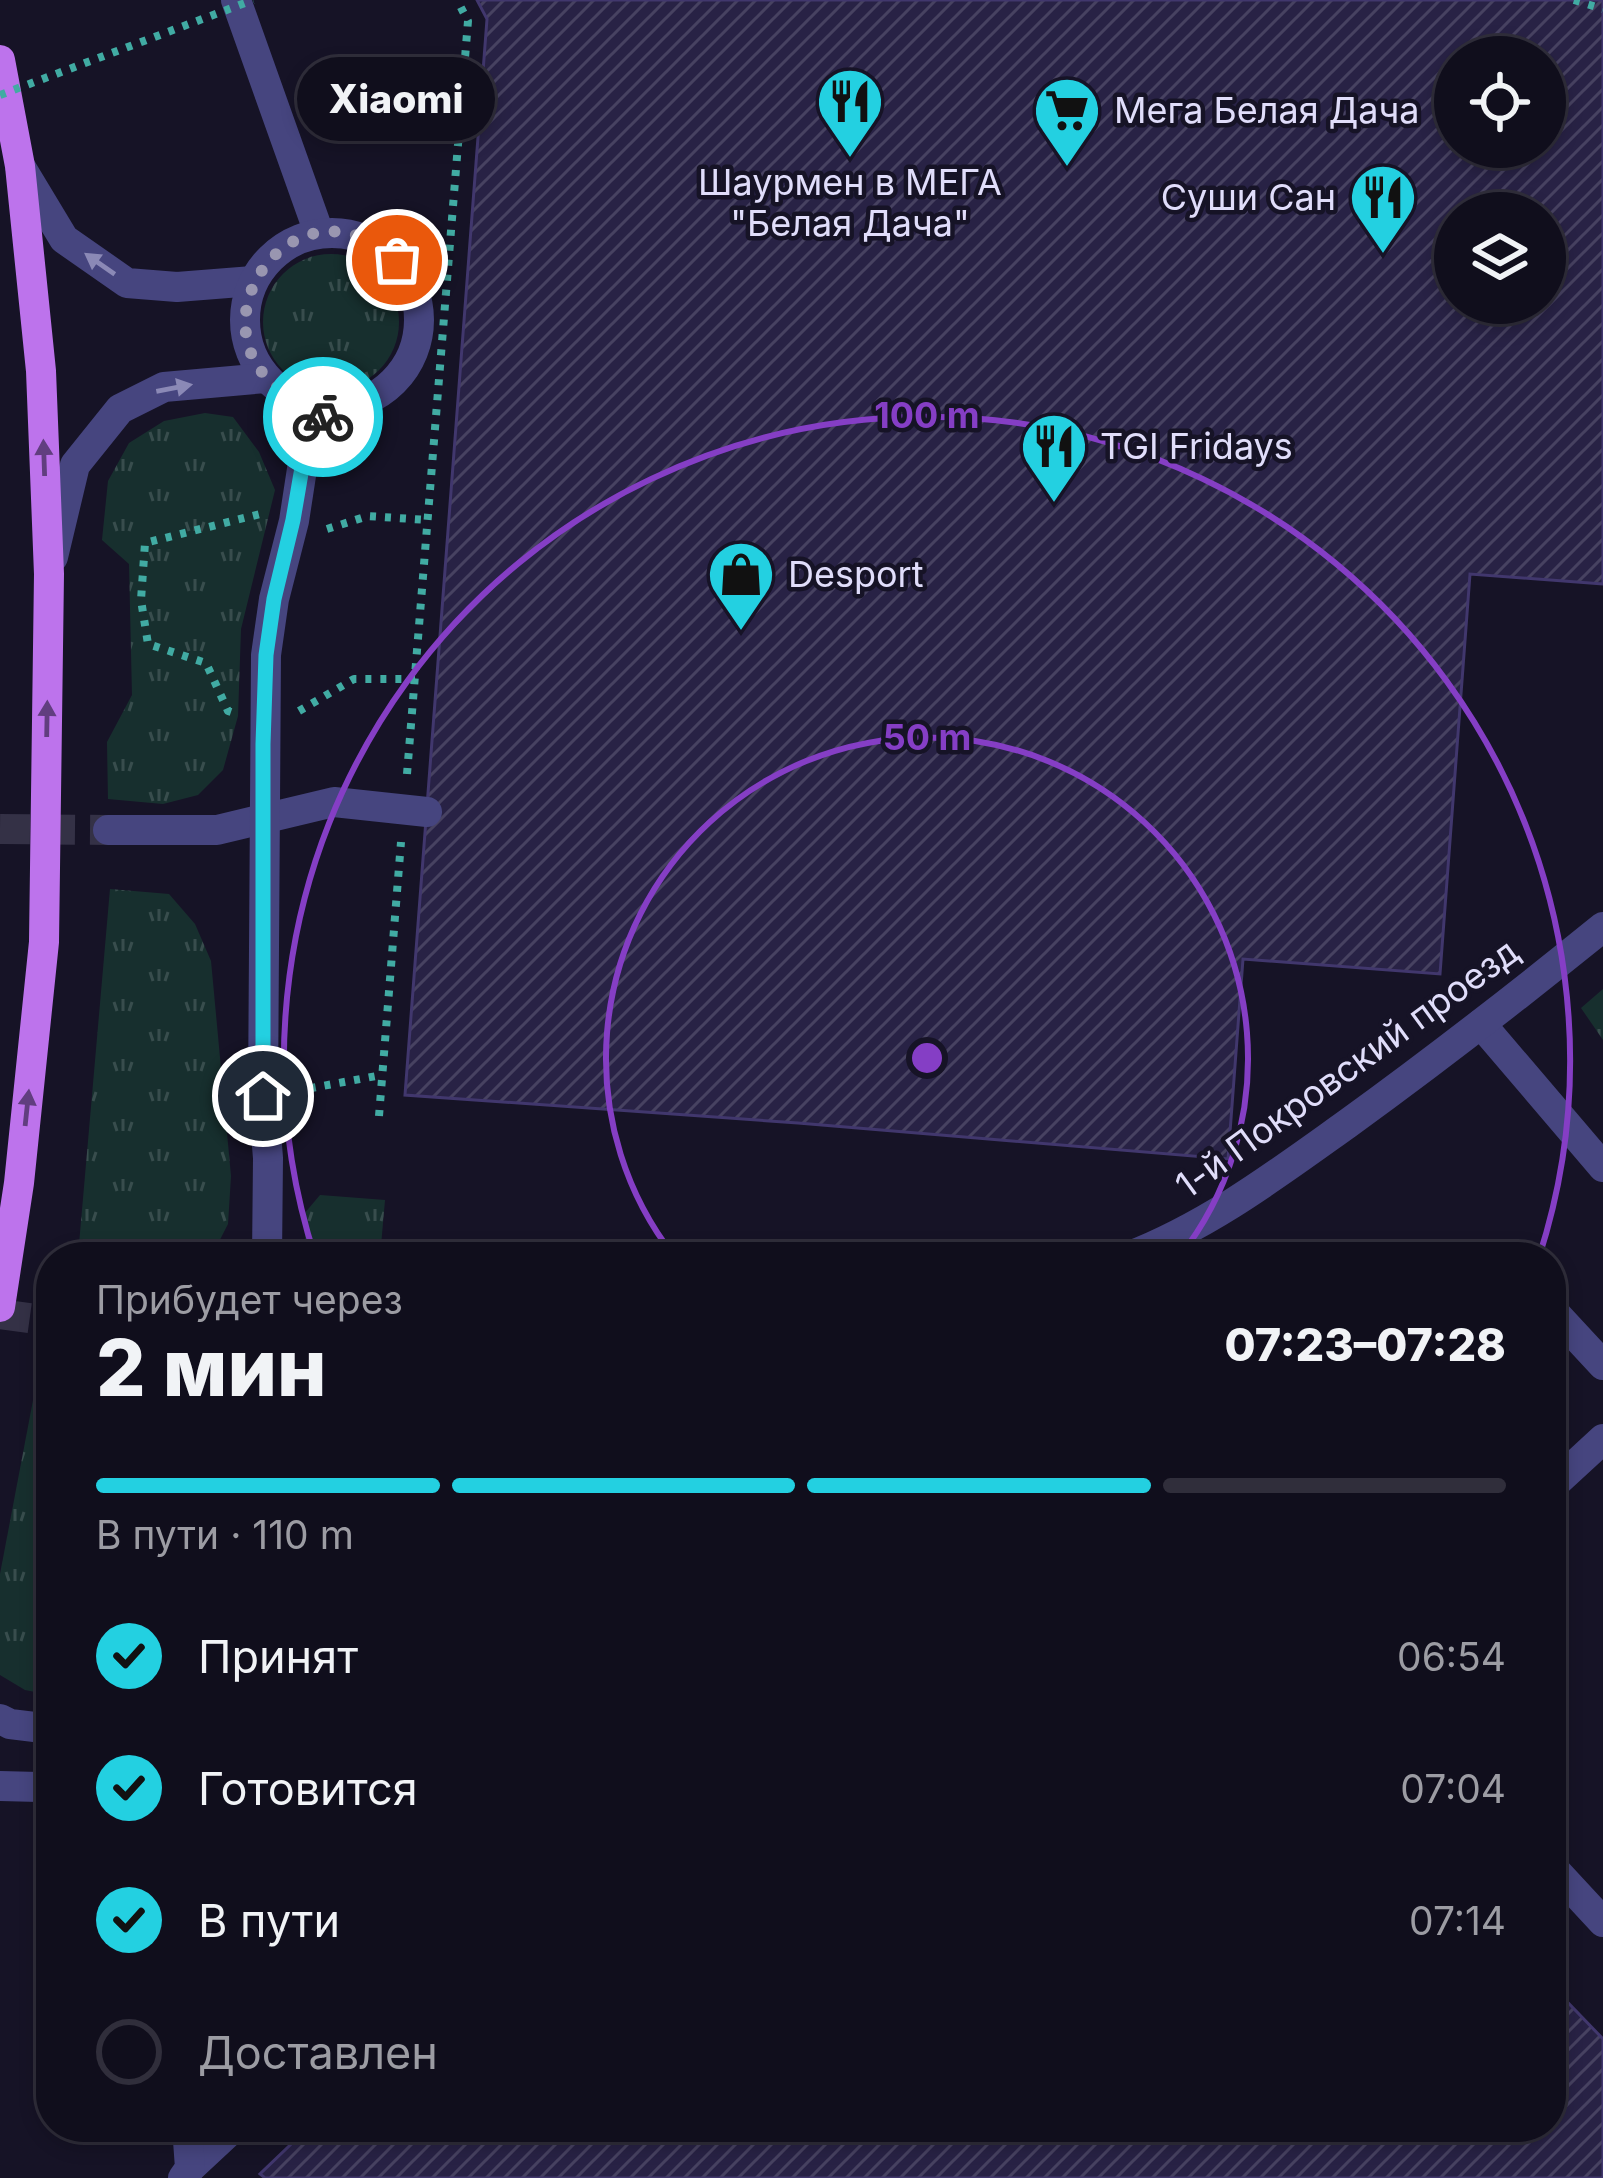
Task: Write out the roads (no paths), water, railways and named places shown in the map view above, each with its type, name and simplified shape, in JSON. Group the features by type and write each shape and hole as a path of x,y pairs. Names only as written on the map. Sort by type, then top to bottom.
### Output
{"main road":[{"path":"0,60 20,166 41,370 49,574 44,942 19,1183 0,1307"}],"street":[{"path":"236,0 319,233"},
{"path":"20,166 64,239 127,283 177,287 253,281"},
{"path":"338,232 371,241 397,260 415,290 420,326 411,358 393,384 361,403 327,408 294,399 266,378 249,349 245,310 253,281 273,255 304,236 319,233 338,232"},
{"path":"49,574 75,465 120,409 164,387 266,378"},
{"path":"267,1242 263,1096 266,655 304,456 327,408"},
{"path":"108,830 217,830 334,802 415,811"},
{"name":"1-й Покровский проезд","path":"1165,1242 1262,1184 1481,1024 1603,927"},
{"path":"1481,1024 1603,1167"},
{"path":"1566,1325 1603,1365"},
{"path":"1566,1473 1603,1439"},
{"path":"0,1719 36,1727"},
{"path":"0,1786 36,1787"},
{"path":"1566,1882 1603,1922"},
{"path":"186,2173 187,2142"},
{"path":"186,2173 218,2142"}],"tunnel":[{"path":"0,829 108,830"},
{"path":"0,1314 36,1319"}],"place":[{"name":"Шаурмен в МЕГА \"Белая Дача\"","path":"850,160"},
{"name":"Мега Белая Дача","path":"1067,169"},
{"name":"Суши Сан","path":"1383,256"},
{"name":"Xiaomi","path":"397,260"},
{"name":"TGI Fridays","path":"1054,505"},
{"name":"Desport","path":"741,633"}]}
